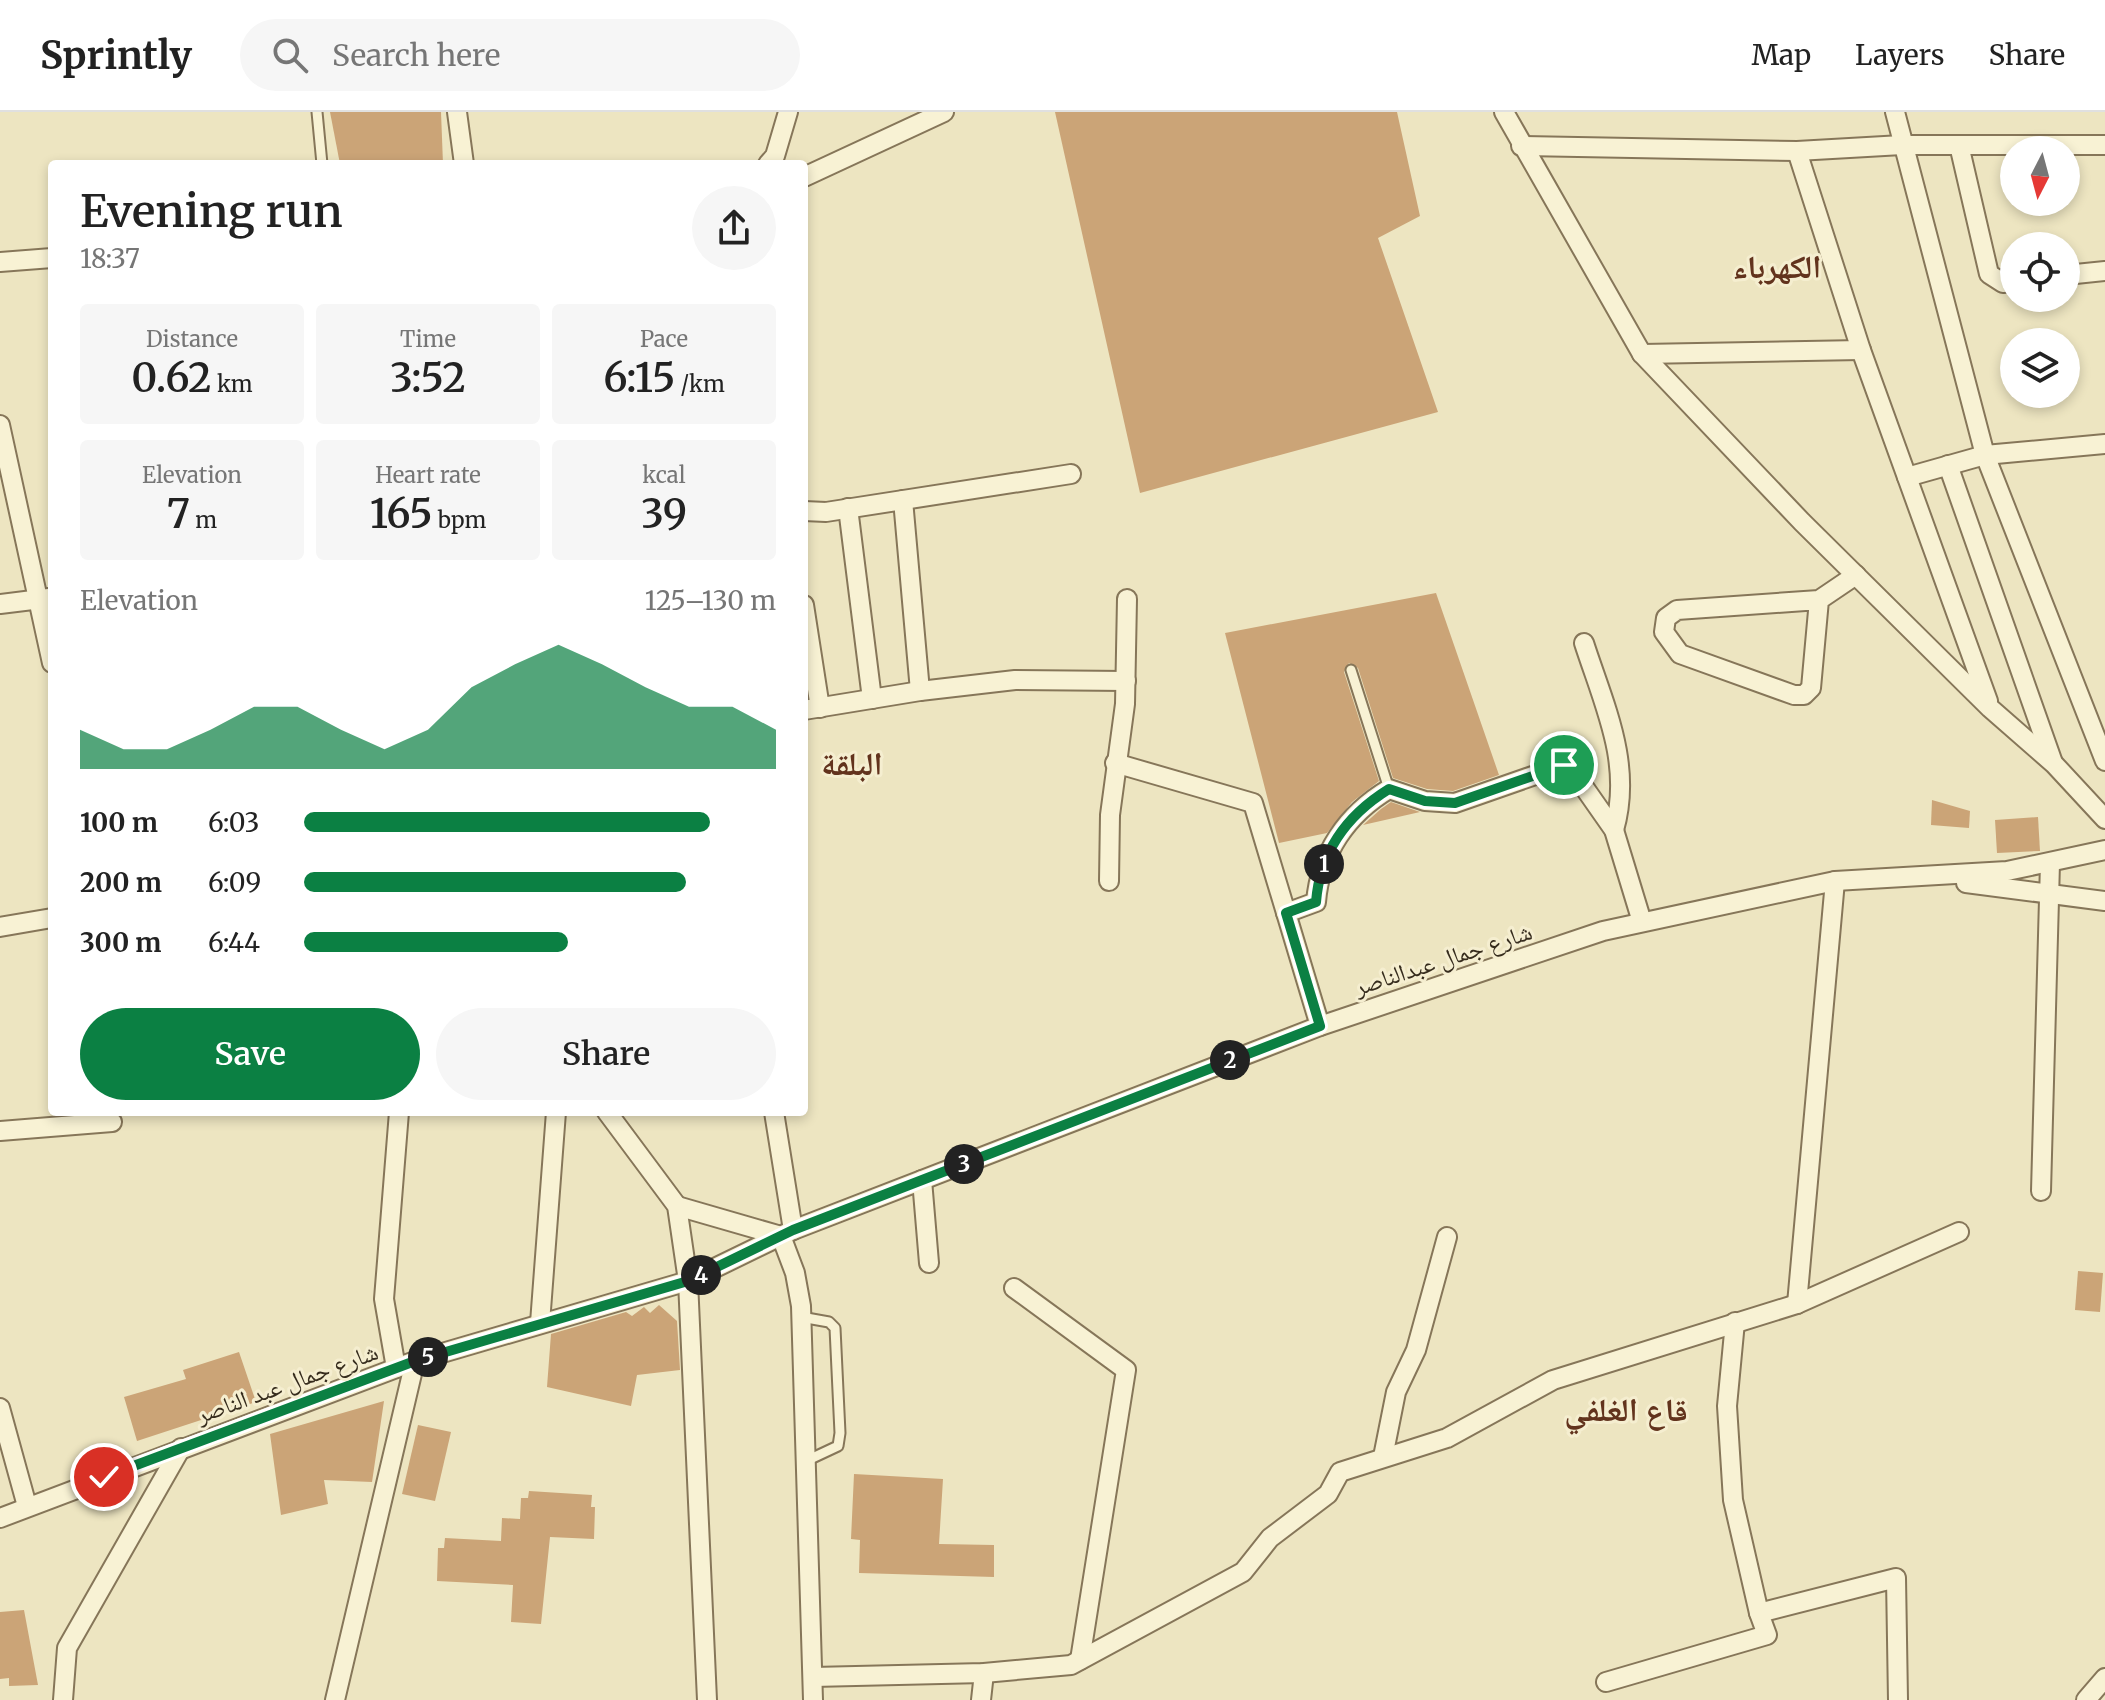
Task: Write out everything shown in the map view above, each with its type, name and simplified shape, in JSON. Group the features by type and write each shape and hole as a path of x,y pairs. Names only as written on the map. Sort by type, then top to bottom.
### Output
{"street":[{"path":"457,112 463,160"},
{"path":"772,160 788,112"},
{"path":"808,175 944,112"},
{"path":"1504,112 1642,354 1856,575 1990,708 2054,764 2105,819"},
{"path":"1895,112 1985,455 2105,761"},
{"path":"1521,146 1797,151 1902,145 2105,145"},
{"path":"1959,145 1989,274 2000,281"},
{"path":"1797,151 1861,350 1990,708"},
{"path":"0,262 48,258"},
{"path":"2080,274 2105,271"},
{"path":"1642,354 1861,350"},
{"path":"0,425 46,598 48,620"},
{"path":"1907,477 1985,455 2105,444"},
{"path":"1948,465 2054,764"},
{"path":"808,511 848,508 1071,474"},
{"path":"903,500 920,691"},
{"path":"848,508 872,699"},
{"path":"1819,600 1811,688 1804,695 1794,695 1680,654 1664,632 1666,618 1677,610 1819,600 1856,575"},
{"path":"0,604 46,598"},
{"path":"1109,881 1115,763 1126,681 1127,599"},
{"path":"1584,643 1620,753 1622,787 1614,830"},
{"path":"808,657 812,709 920,691 1015,680 1126,681"},
{"path":"1115,763 1253,803 1320,1026"},
{"path":"1286,913 1316,902 1318,878 1342,827 1370,800 1389,789 1425,801 1455,803 1564,765 1572,770 1614,830 1642,922"},
{"name":"شارع جمال عبدالناصر","path":"688,1281 787,1233 1320,1026 1642,922 1835,881 2007,871 2105,850"},
{"path":"2041,1191 2050,863"},
{"name":"شارع جمال عبدالناصر","path":"1919,876 2105,901"},
{"path":"1797,1304 1835,881"},
{"path":"0,927 48,919"},
{"path":"396,1368 384,1299 399,1116"},
{"path":"540,1323 556,1116"},
{"path":"610,1116 677,1206 688,1281 707,1700"},
{"path":"774,1116 787,1233 801,1317 813,1700"},
{"path":"0,1131 112,1122"},
{"path":"922,1180 929,1263"},
{"path":"677,1206 787,1233"},
{"path":"813,1677 984,1673 1071,1665 1243,1572 1270,1538 1328,1494 1340,1472 1447,1438 1553,1380 1797,1304 1959,1232"},
{"path":"1383,1457 1396,1392 1416,1350 1447,1237"},
{"name":"شارع جمال عبد الناصر","path":"0,1518 415,1361 688,1281"},
{"path":"1014,1288 1126,1370 1080,1660"},
{"path":"1606,1682 1767,1635 1733,1500 1727,1406 1735,1322"},
{"path":"335,1700 415,1361"},
{"path":"0,1408 27,1506"},
{"path":"63,1700 67,1648 181,1448"},
{"path":"1759,1613 1896,1578 1898,1700"},
{"path":"981,1700 984,1673"},
{"path":"2086,1700 2105,1678"}],"lane":[{"path":"317,112 322,160"},
{"path":"1351,670 1389,789"},
{"path":"801,1317 829,1322 835,1328 840,1433 838,1446 806,1461"}],"building":[{"path":"330,112 441,112 443,160 339,160"},
{"path":"1055,112 1397,112 1420,216 1378,238 1438,412 1140,493"},
{"path":"1436,593 1499,775 1453,791 1427,789 1393,778 1358,668 1349,663 1344,672 1379,781 1352,802 1327,833 1279,843 1225,633"},
{"path":"1932,800 1970,811 1969,828 1931,825"},
{"path":"1391,802 1420,812 1363,825 1381,809"},
{"path":"2038,817 2040,851 1997,853 1995,820"},
{"path":"2078,1271 2103,1273 2100,1312 2075,1310"},
{"path":"659,1305 677,1321 680,1370 637,1375 631,1406 547,1387 551,1334 626,1312 632,1316 644,1307 650,1313"},
{"path":"239,1352 256,1402 137,1441 124,1397 186,1379 183,1370"},
{"path":"384,1401 372,1482 324,1480 328,1504 281,1515 270,1434"},
{"path":"418,1425 451,1432 435,1501 402,1494"},
{"path":"854,1474 943,1479 939,1544 994,1545 994,1577 859,1573 860,1540 851,1539"},
{"path":"529,1491 592,1495 591,1507 595,1507 594,1539 550,1537 541,1624 511,1622 513,1585 437,1581 438,1548 444,1548 445,1538 501,1541 502,1518 520,1519 521,1498 528,1498"},
{"path":"24,1610 38,1685 9,1686 9,1678 0,1679 0,1612"}],"district":[{"name":"الكهرباء","path":"1777,267"},
{"name":"البلقة","path":"852,764"},
{"name":"قاع الغلفي","path":"1626,1410"}],"route":[{"path":"104,1477 415,1361 688,1281 793,1230 1320,1026 1286,913 1316,902 1318,878 1342,827 1370,800 1389,789 1425,801 1455,803 1564,765"}]}
